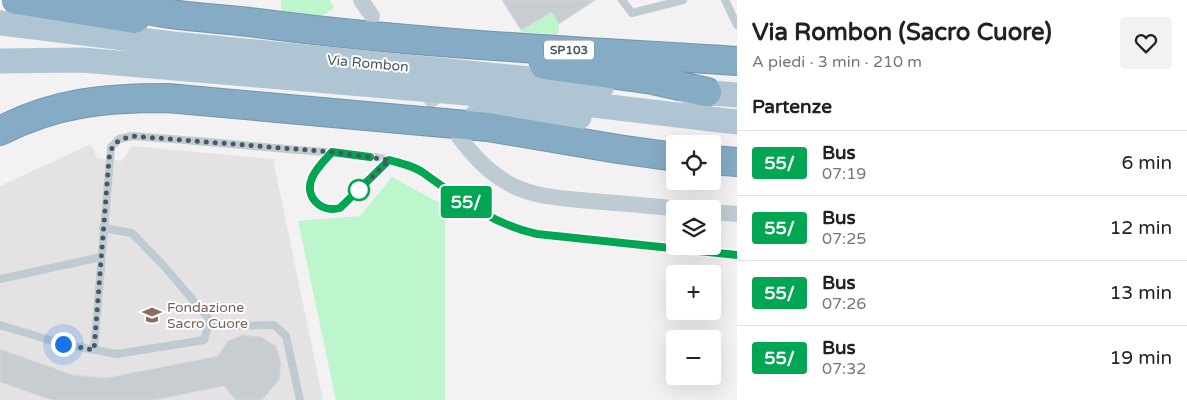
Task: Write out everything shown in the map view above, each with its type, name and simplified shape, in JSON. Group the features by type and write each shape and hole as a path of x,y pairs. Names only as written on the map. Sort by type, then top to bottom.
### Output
{"highway":[{"path":"17,0 164,23 233,30 313,31"},
{"path":"111,0 160,12 313,31 402,39 561,68 653,80 707,92"},
{"name":"SP103","path":"402,39 737,61"},
{"path":"0,131 33,116 86,102 122,98 167,98 497,128 666,156"},
{"path":"721,161 737,162"}],"main road":[{"name":"Via Rombon","path":"0,23 173,44 614,87 737,95"},
{"name":"Via Rombon","path":"0,61 82,60 550,100 727,121"},
{"path":"399,119 482,117 727,121"}],"street":[{"path":"361,0 372,16"},
{"path":"459,137 473,155 490,170 506,181 530,192 544,196 578,200 666,208"},
{"path":"721,213 737,214"}],"lane":[{"path":"622,0 632,13 683,0"},
{"path":"724,0 737,25"},
{"path":"94,350 109,159 111,148 119,139 132,136 332,152 389,160 425,174 478,210 496,220 524,231 537,234 737,255"},
{"path":"332,152 314,174 310,187 314,201 322,207 330,209 344,206 389,160"},
{"path":"103,228 132,233 163,265 210,320 230,326 274,325 286,336 300,400"},
{"path":"0,279 101,257"},
{"path":"0,325 63,344 117,354 204,340 210,320"}],"shaded area":[{"name":"Fondazione Sacro Cuore","path":"91,144 97,158 122,161 132,146 273,159 323,400 0,400 0,186"}],"green space":[{"path":"281,0 330,0 334,8 322,16 281,11"},
{"path":"552,12 559,24 558,34 521,32 521,30"},
{"path":"392,177 445,206 445,400 336,400 298,221 360,216"}],"building":[{"path":"502,0 595,0 559,24 552,12 521,30"},
{"path":"243,335 261,337 276,346 281,363 279,380 262,400 236,400 224,386 155,400 52,400 0,382 0,349 73,375 107,378 218,356 228,341"}],"tunnel":[{"path":"385,34 451,126"}],"bus line":[{"name":"55/","path":"370,157 332,152 312,178 310,191 314,201 326,209 334,210 344,206 389,160 425,174 478,210 496,220 524,231 537,234 737,255"}],"place":[{"name":"Fondazione Sacro Cuore","path":"152,315"}],"route":[{"path":"63,344 94,350 109,159 111,148 119,139 132,136 332,152 389,160 359,190"}]}
